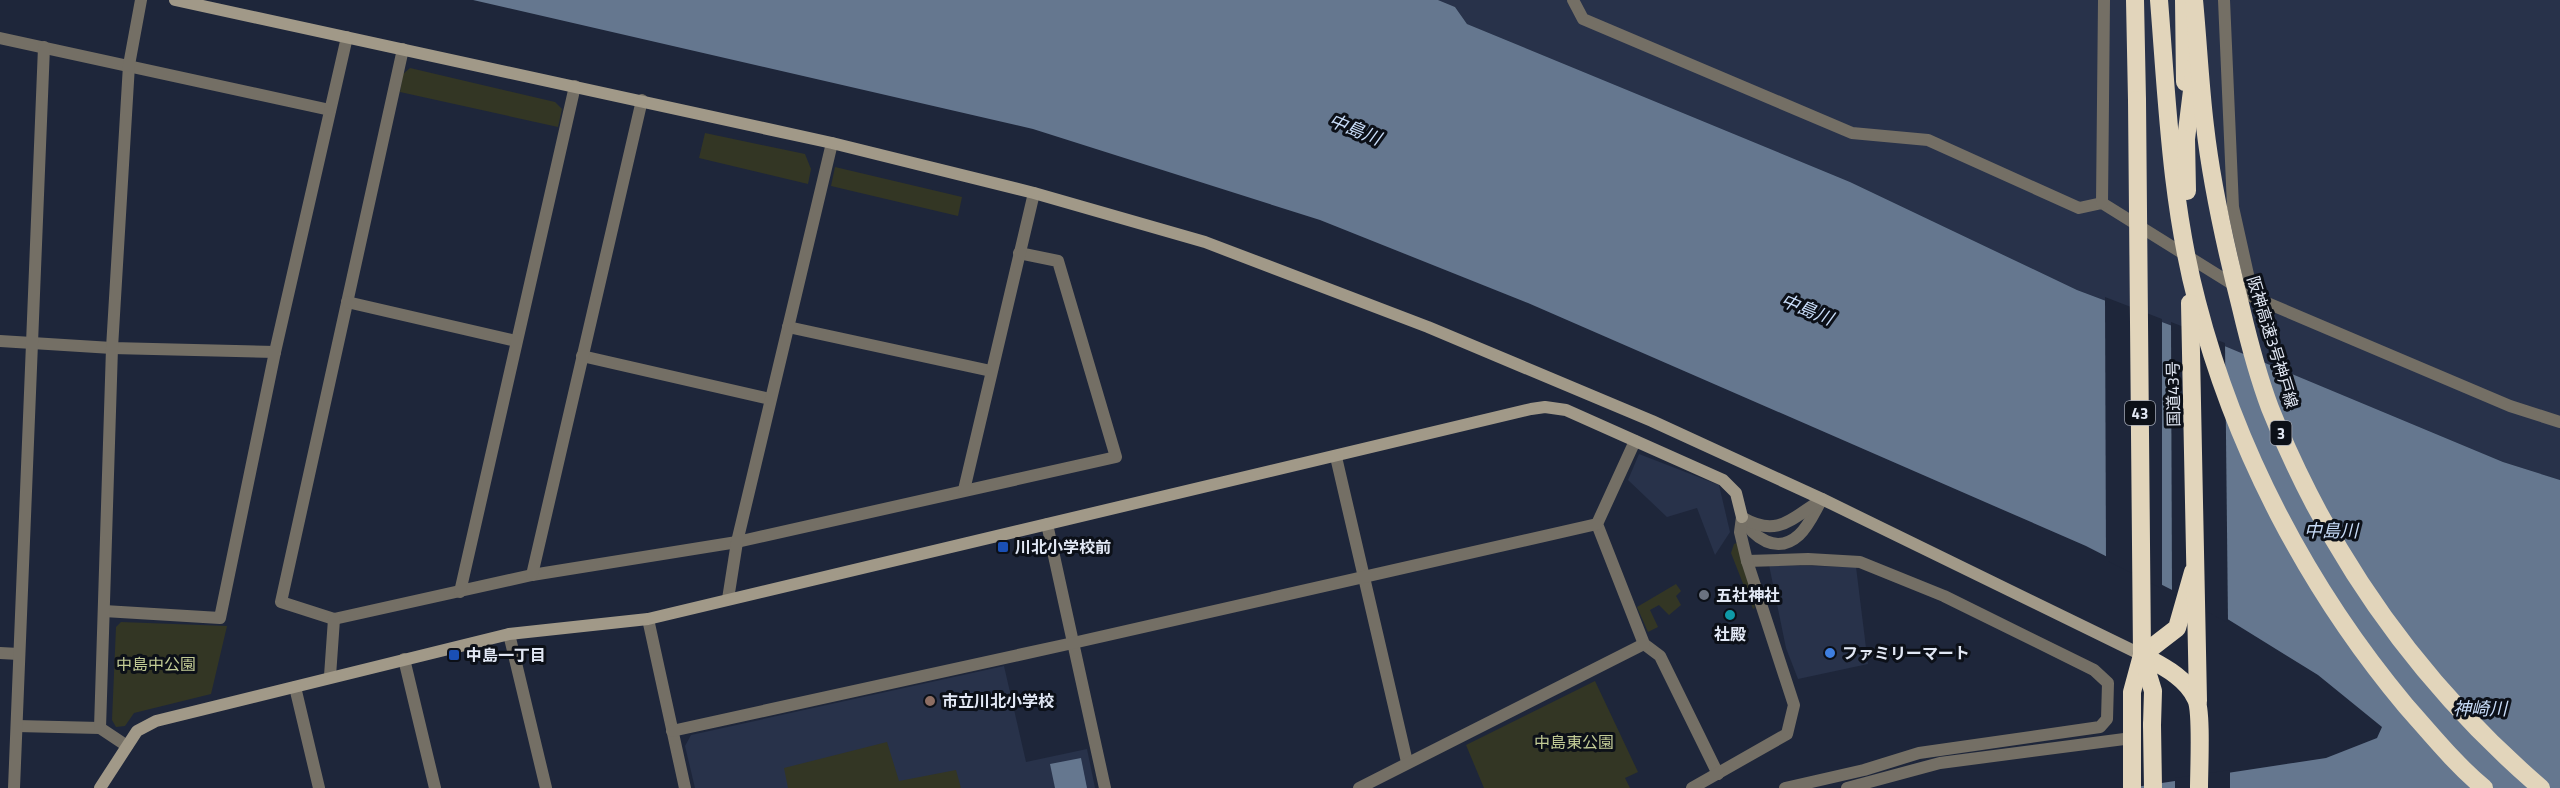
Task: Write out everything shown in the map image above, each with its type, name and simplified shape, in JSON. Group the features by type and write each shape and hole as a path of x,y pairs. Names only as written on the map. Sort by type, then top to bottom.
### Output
{"highway":[{"name":"3","path":"2159,0 2169,130 2182,227 2197,301 2239,427 2269,495 2337,616 2383,678 2427,730 2484,788"},
{"name":"阪神高速3号神戸線","path":"2194,0 2205,126 2220,217 2250,346 2270,407 2286,444 2327,527 2365,590 2409,651 2449,701 2499,752 2541,788"},
{"name":"国道43号","path":"2199,788 2186,139 2189,12 2202,0"},
{"name":"国道43号","path":"2132,788 2132,692 2142,655 2135,7"},
{"path":"2195,563 2177,628 2142,655 2172,672 2187,684 2198,701"},
{"name":"国道43号","path":"2142,655 2153,691 2153,788"}],"street":[{"path":"100,728 112,348 129,65 141,0"},
{"path":"175,0 832,143 1034,193 1205,242 1307,279 1652,420 2142,655"},
{"path":"1573,0 1584,19 1852,133 1928,140 2079,208 2102,203 2253,297 2510,406 2560,422"},
{"path":"2102,203 2104,0"},
{"path":"2224,0 2233,207 2253,297"},
{"path":"104,611 220,618 275,352 347,37"},
{"path":"0,38 330,110"},
{"path":"14,788 44,47"},
{"path":"403,49 281,602 334,619 532,575 737,542 1116,457 1058,261 1019,253"},
{"path":"460,592 575,86"},
{"path":"532,575 642,100"},
{"path":"728,598 737,542 832,143"},
{"path":"964,490 1034,193"},
{"path":"346,302 516,341"},
{"path":"788,327 991,371"},
{"path":"0,341 112,348 275,352"},
{"path":"582,356 770,399"},
{"path":"100,788 137,731 148,723 295,687 330,676 509,634 648,619 728,598 1545,407 1566,410 1729,484 1736,493 1742,517 1752,534 1763,540 1777,544 1794,538 1810,520 1822,500"},
{"path":"1635,441 1597,524 1644,644 1660,656 1718,774"},
{"path":"1336,457 1362,577 1407,762"},
{"path":"1742,517 1760,526 1778,526 1791,521 1822,500"},
{"path":"1692,788 1787,734 1794,705 1747,561 1740,532 1742,517"},
{"path":"1047,524 1105,788"},
{"path":"672,731 1597,524"},
{"path":"1794,538 1795,550 1808,559"},
{"path":"1747,561 1808,559 1860,562 1898,576 2094,670 2108,682 2107,719 2100,727 1919,753 1864,770 1785,788"},
{"path":"330,676 334,619"},
{"path":"648,619 685,788"},
{"path":"509,634 546,788"},
{"path":"1359,788 1644,644"},
{"path":"0,653 19,654"},
{"path":"404,659 435,788"},
{"path":"295,687 319,788"},
{"path":"17,726 100,728 128,746"},
{"path":"1847,788 1940,763 2132,738"}],"shaded area":[{"path":"1438,0 2560,0 2560,480 2503,462 2215,342 2077,290 1850,182 1467,24 1455,7"},
{"path":"1639,454 1719,485 1730,532 1715,555 1697,508 1667,517 1628,480"},
{"path":"1769,565 1856,567 1868,664 1798,679 1786,648"},
{"name":"市立川北小学校","path":"1004,666 1026,762 1087,749 1095,788 695,788 685,746 691,735"}],"green space":[{"path":"410,68 555,102 562,109 558,127 400,92 403,74"},
{"path":"705,133 805,154 811,169 808,184 699,158"},
{"path":"835,167 962,197 958,216 831,186"},
{"path":"1737,543 1755,608 1753,609 1731,553 1734,544"},
{"path":"1676,584 1681,591 1676,596 1681,605 1669,615 1659,605 1650,610 1658,627 1648,632 1637,607"},
{"name":"中島中公園","path":"121,622 227,626 211,694 134,713 125,726 116,727 112,720 116,627"},
{"name":"中島東公園","path":"1595,681 1638,772 1625,778 1630,788 1484,788 1466,745"},
{"path":"887,742 899,781 956,770 961,788 788,788 784,768"}],"water":[{"name":"中島川","path":"473,0 1438,0 1455,7 1467,24 1850,182 2077,290 2215,342 2503,462 2560,480 2560,788 2129,788 2326,758 2377,738 2382,727 2318,675 2221,615 2086,546 1528,303 1320,220 1033,129"},
{"path":"1081,758 1087,788 1055,788 1050,764"}],"pier":[{"path":"2105,297 2162,319 2162,589 2106,560"},
{"path":"2171,322 2225,343 2228,623 2172,593"},
{"path":"2230,770 2230,788 2175,788 2175,778"}],"place":[{"name":"川北小学校前","path":"1003,547"},
{"name":"五社神社","path":"1704,595"},
{"name":"社殿","path":"1730,615"},
{"name":"ファミリーマート","path":"1830,653"},
{"name":"中島一丁目","path":"454,655"},
{"name":"市立川北小学校","path":"930,701"}],"water label":[{"name":"神崎川","path":"2480,708"}]}
